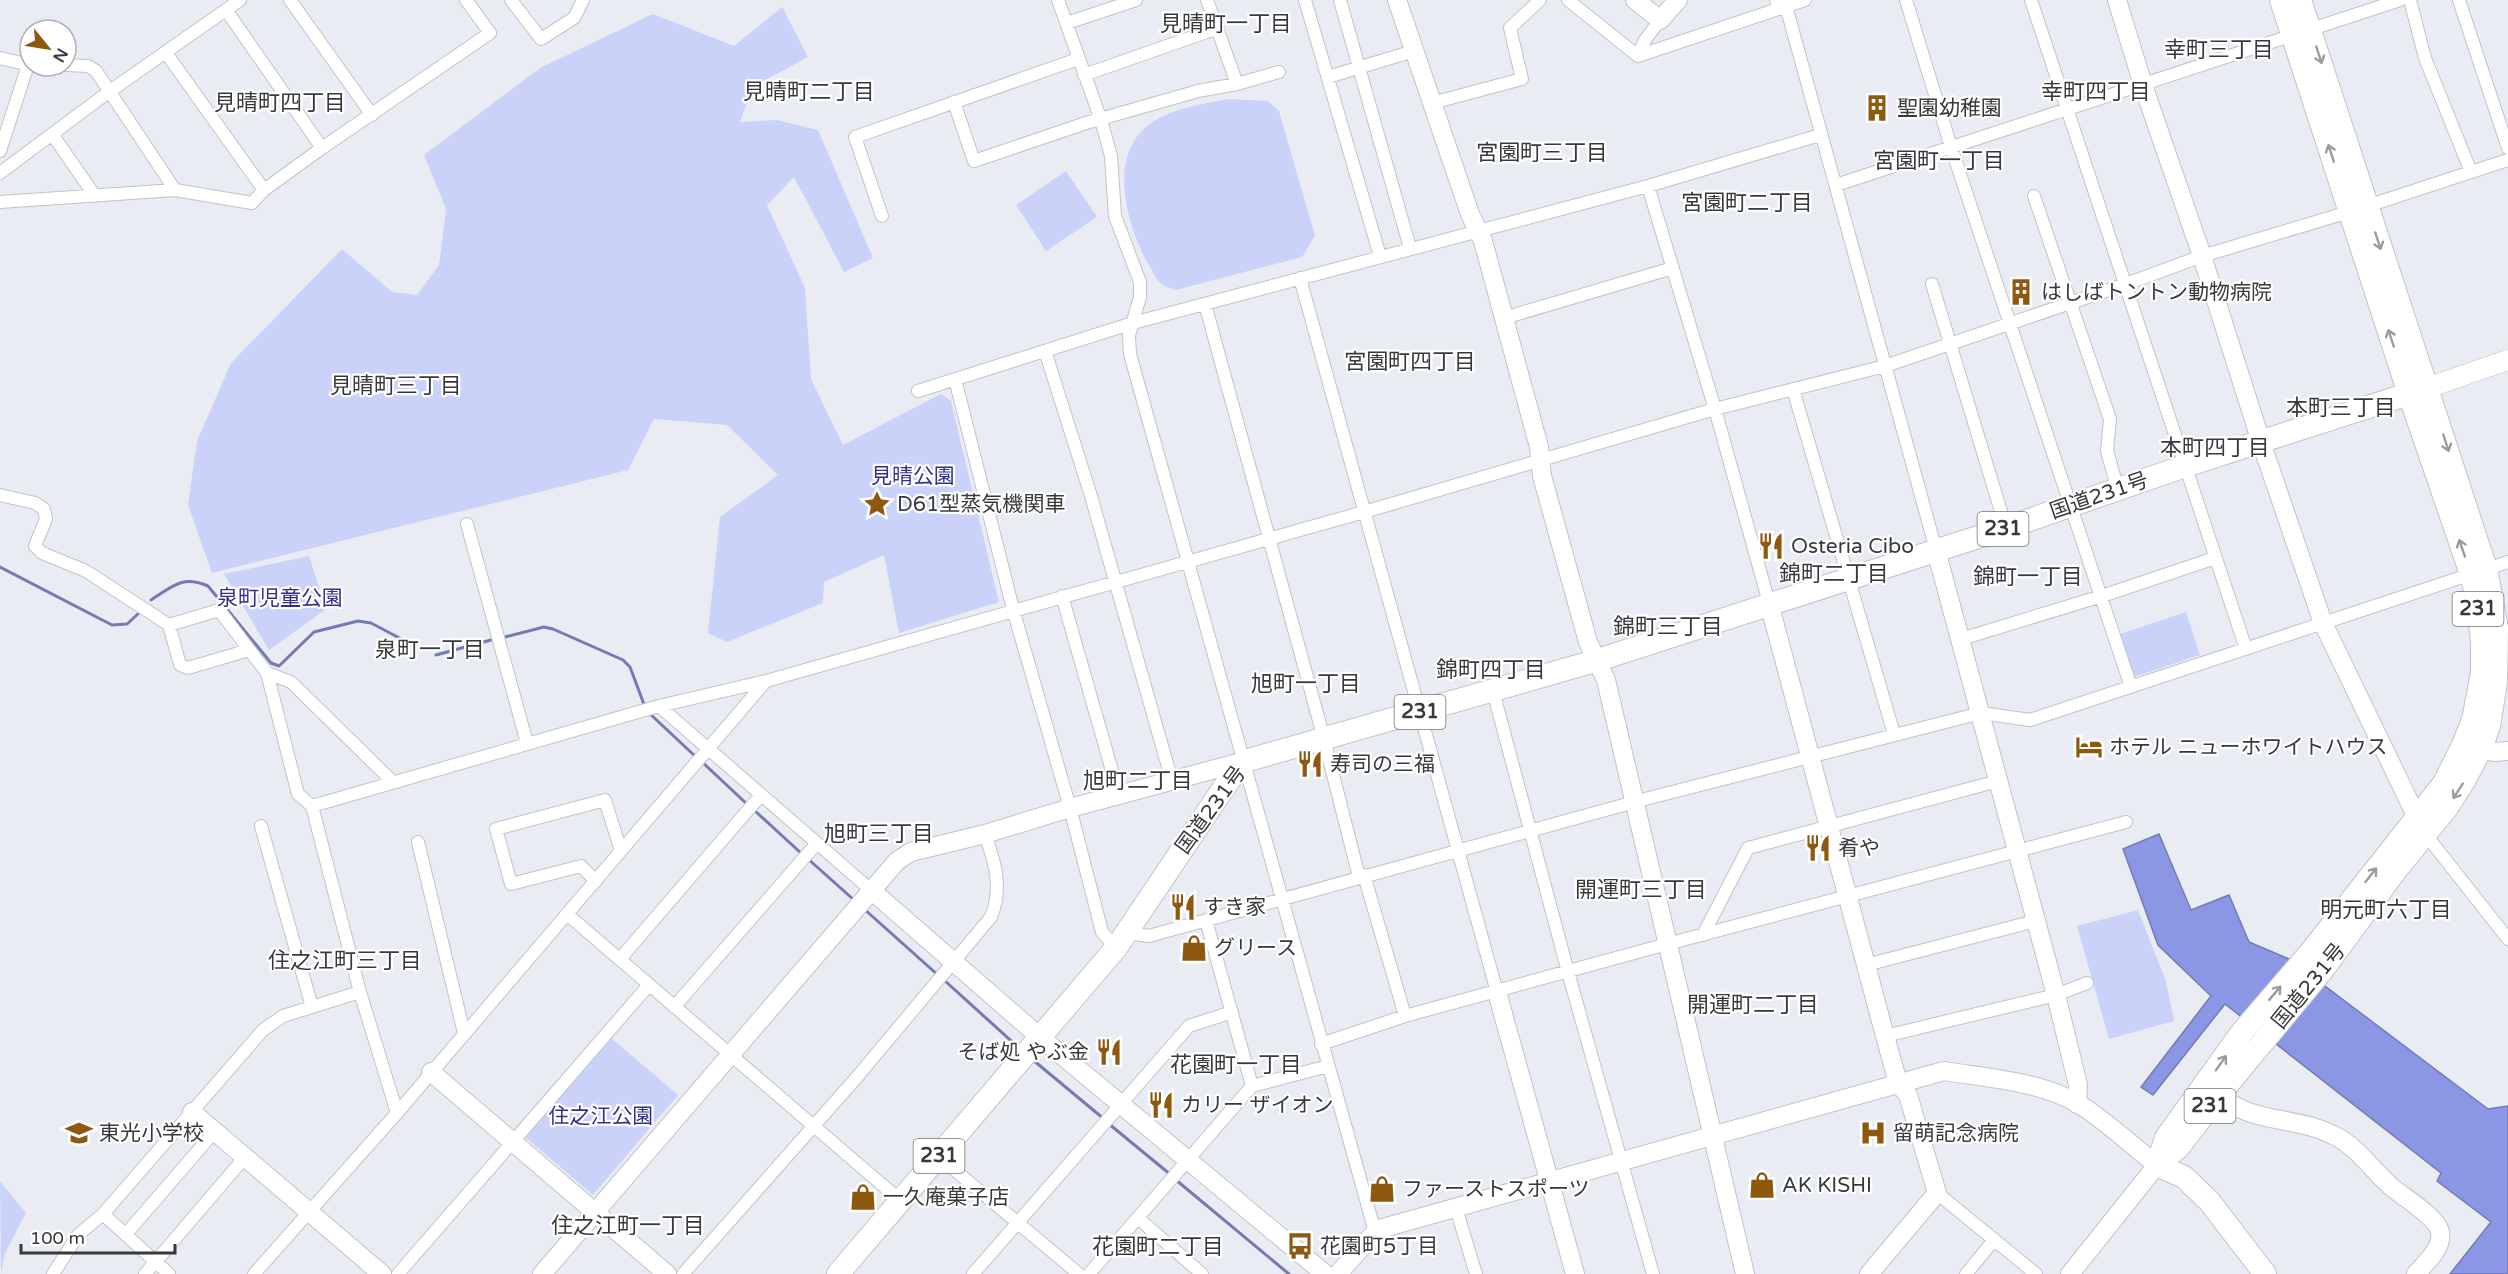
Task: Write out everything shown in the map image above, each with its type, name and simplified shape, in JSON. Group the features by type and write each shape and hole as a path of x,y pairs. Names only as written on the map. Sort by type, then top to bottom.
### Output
{"highway":[{"name":"国道231号","path":"2281,0 2301,32 2497,628 2502,685 2489,726 2472,747"},
{"name":"国道231号","path":"2300,0 2301,32"},
{"name":"国道231号","path":"838,1274 1122,940 1227,783 1245,761 1595,661 2418,391"},
{"name":"国道231号","path":"2157,1165 2166,1138 2242,1032 2317,961 2396,870 2422,827 2464,781 2472,747 2482,674 2478,572"},
{"name":"国道231号","path":"2157,1165 2178,1148 2261,1045 2317,961"},
{"path":"2157,1165 2247,1274"},
{"path":"2157,1165 2184,1177 2209,1201 2265,1274"}],"main road":[{"path":"2418,391 2508,360"}],"street":[{"path":"0,173 110,91 240,0"},
{"path":"290,0 372,115"},
{"path":"0,202 175,190 252,203 264,190 322,148 490,33 466,0"},
{"path":"511,0 542,39 574,18 583,0"},
{"path":"1058,0 1101,120 1111,156 1115,216 1140,282 1140,297 1129,335 1130,354 1375,1232"},
{"path":"1067,23 1136,0"},
{"path":"1208,0 1237,84"},
{"path":"1305,0 1380,256"},
{"path":"1340,0 1410,248"},
{"path":"1397,0 1470,214 1483,241 1539,447 1545,487 1585,631 1595,661 1606,680 1745,1274"},
{"path":"1432,103 1522,79 1510,28 1540,0"},
{"path":"1568,0 1638,56"},
{"path":"1635,0 1660,20"},
{"path":"1638,56 1645,40 1678,0"},
{"path":"1638,56 1782,3 1805,0"},
{"path":"1906,0 1951,147 2131,687"},
{"path":"2031,0 2246,648"},
{"path":"2116,0 2323,623 2422,827 2508,939"},
{"path":"1836,185 2400,0"},
{"path":"2410,0 2425,58 2471,172"},
{"path":"2459,0 2508,148"},
{"path":"1782,3 1836,185 2018,850 2078,1085 2077,1104"},
{"path":"226,9 322,148"},
{"path":"1084,75 1218,28"},
{"path":"1328,77 1414,51"},
{"path":"166,53 264,190"},
{"path":"0,58 18,62"},
{"path":"882,216 855,137 1078,59"},
{"path":"78,66 88,66 96,71 175,190"},
{"path":"954,102 974,161 1086,123 1198,91 1237,84 1279,72"},
{"path":"0,151 25,78"},
{"path":"52,134 95,196"},
{"path":"918,391 1133,323 1648,186 1820,135"},
{"path":"312,806 526,743 659,706 766,681 1013,609 1364,512 1715,408 1885,366 2202,256 2358,209 2508,160"},
{"path":"1648,186 1715,408 1811,754 1898,1083 1908,1095 1936,1193 2036,1274"},
{"path":"2034,196 2110,419 2107,451 2118,490"},
{"path":"1504,318 1673,268"},
{"path":"1300,278 1456,850 1575,1274"},
{"path":"1932,284 2006,528"},
{"path":"1205,303 1361,876 1405,1016"},
{"path":"1045,351 1116,581 1172,781"},
{"path":"955,379 1013,609 1070,808 1102,933 1122,940 1149,936 1811,754 1981,713 2030,720 2508,562"},
{"path":"1793,389 1894,734"},
{"path":"0,495 34,503 44,509 46,519 35,546 42,553 86,571 169,625 180,665 188,668 249,650"},
{"path":"467,524 526,743"},
{"path":"1961,639 2102,596 2215,558"},
{"path":"1062,596 1119,795"},
{"path":"169,625 219,610 267,674 298,794 312,806 360,992 397,1113"},
{"path":"267,674 291,682 393,782"},
{"path":"254,1274 568,915 766,681"},
{"path":"1493,691 1529,830 1653,1274"},
{"path":"659,706 1041,1038 1325,1274"},
{"path":"2472,747 2494,752 2508,751"},
{"path":"542,1274 897,861 911,852 985,834 1070,808 1245,761"},
{"path":"1703,935 1748,848 1998,781"},
{"path":"620,958 760,795"},
{"path":"596,881 581,866 511,884 496,829 605,800 621,851"},
{"path":"1321,1044 1405,1016 2127,822"},
{"path":"261,826 312,1007"},
{"path":"683,1274 814,1126 991,917 996,905 998,890 997,869 985,834"},
{"path":"418,842 464,1033"},
{"path":"674,1007 817,843"},
{"path":"568,915 901,1201"},
{"path":"1206,920 1252,1086"},
{"path":"1866,965 2035,921"},
{"path":"1885,1036 1964,1019 2056,995 2087,982"},
{"path":"398,1274 648,986"},
{"path":"53,1274 78,1235 103,1214 262,1030 283,1016 360,992"},
{"path":"973,1274 1189,1026 1232,1012"},
{"path":"1089,1274 1252,1086 1328,1066"},
{"path":"1338,1274 1375,1232 1383,1228 1944,1071 2008,1081 2053,1093 2077,1104 2157,1165 2070,1274"},
{"path":"431,1072 667,1274"},
{"path":"2219,1095 2230,1105 2247,1113 2331,1133 2347,1142 2361,1154 2385,1182 2430,1218 2440,1229 2437,1249 2416,1274"},
{"path":"192,1112 382,1274"},
{"path":"126,1234 215,1131"},
{"path":"939,1156 1079,1274"},
{"path":"145,1274 245,1157"},
{"path":"1869,1274 1936,1193"},
{"path":"1456,1208 1476,1274"},
{"path":"103,1214 169,1274"},
{"path":"1138,1218 1202,1274"},
{"path":"1966,1274 1994,1240"}],"green space":[{"name":"見晴公園","path":"782,7 808,57 752,87 740,122 777,120 818,130 873,258 844,272 794,177 767,205 805,288 811,379 843,445 941,394 951,401 999,602 899,633 884,555 824,582 823,603 727,642 708,633 720,517 778,475 727,425 654,419 628,470 212,573 188,505 197,441 231,363 342,249 392,292 417,295 439,265 446,209 424,155 540,68 653,14 734,46"},
{"path":"1228,99 1268,101 1279,111 1315,236 1302,257 1176,290 1163,286 1142,252 1129,216 1124,176 1127,158 1134,141 1146,127 1165,115 1185,108"},
{"path":"1066,171 1097,217 1046,251 1016,205"},
{"name":"泉町児童公園","path":"309,556 326,609 269,650 224,574"},
{"path":"2186,612 2200,655 2134,677 2120,634"},
{"path":"2138,910 2166,981 2174,1021 2109,1039 2077,926"},
{"name":"住之江公園","path":"610,1037 678,1095 593,1195 525,1137"},
{"path":"0,1181 26,1213 5,1253 1,1274"}],"water":[{"path":"2159,834 2191,910 2229,895 2249,942 2289,959 2488,1109 2508,1106 2508,1274 2450,1274 2491,1222 2437,1181 2441,1173 2225,1004 2153,1095 2141,1087 2211,996 2158,945 2123,849"}],"waterway":[{"path":"0,567 112,625 127,624 139,613"},
{"path":"151,600 184,582 208,586 271,663 279,666 314,632 358,621 371,623 409,643"},
{"path":"505,637 544,627 623,660 630,667 645,707"},
{"path":"436,655 491,640"},
{"path":"648,712 696,757"},
{"path":"701,761 749,806"},
{"path":"754,810 802,854"},
{"path":"807,858 854,900"},
{"path":"863,908 939,976"},
{"path":"944,980 1019,1048"},
{"path":"1033,1060 1104,1119"},
{"path":"1109,1124 1171,1175"},
{"path":"1176,1180 1289,1274"}],"place":[{"name":"聖園幼稚園","path":"1877,108"},
{"name":"はしばトントン動物病院","path":"2021,292"},
{"name":"D61型蒸気機関車","path":"877,504"},
{"name":"Osteria Cibo","path":"1771,546"},
{"name":"ホテル ニューホワイトハウス","path":"2089,747"},
{"name":"寿司の三福","path":"1310,764"},
{"name":"肴や","path":"1818,848"},
{"name":"すき家","path":"1183,907"},
{"name":"グリース","path":"1194,948"},
{"name":"そば処 やぶ金","path":"1109,1052"},
{"name":"カリー ザイオン","path":"1161,1105"},
{"name":"東光小学校","path":"79,1133"},
{"name":"留萌記念病院","path":"1873,1133"},
{"name":"AK KISHI","path":"1762,1185"},
{"name":"ファーストスポーツ","path":"1382,1189"},
{"name":"一久庵菓子店","path":"863,1197"},
{"name":"花園町5丁目","path":"1300,1246"}],"district":[{"name":"見晴町一丁目","path":"1226,24"},
{"name":"幸町三丁目","path":"2219,50"},
{"name":"見晴町二丁目","path":"809,92"},
{"name":"幸町四丁目","path":"2096,92"},
{"name":"見晴町四丁目","path":"280,103"},
{"name":"宮園町三丁目","path":"1542,153"},
{"name":"宮園町一丁目","path":"1939,161"},
{"name":"宮園町二丁目","path":"1747,203"},
{"name":"宮園町四丁目","path":"1410,362"},
{"name":"見晴町三丁目","path":"396,386"},
{"name":"本町三丁目","path":"2341,408"},
{"name":"本町四丁目","path":"2215,448"},
{"name":"錦町二丁目","path":"1834,574"},
{"name":"錦町一丁目","path":"2028,577"},
{"name":"錦町三丁目","path":"1668,627"},
{"name":"泉町一丁目","path":"430,650"},
{"name":"錦町四丁目","path":"1491,670"},
{"name":"旭町一丁目","path":"1306,684"},
{"name":"旭町二丁目","path":"1138,781"},
{"name":"旭町三丁目","path":"879,834"},
{"name":"開運町三丁目","path":"1641,890"},
{"name":"明元町六丁目","path":"2386,910"},
{"name":"住之江町三丁目","path":"345,961"},
{"name":"開運町二丁目","path":"1753,1005"},
{"name":"花園町一丁目","path":"1236,1065"},
{"name":"住之江町一丁目","path":"628,1226"},
{"name":"花園町二丁目","path":"1158,1247"}]}
